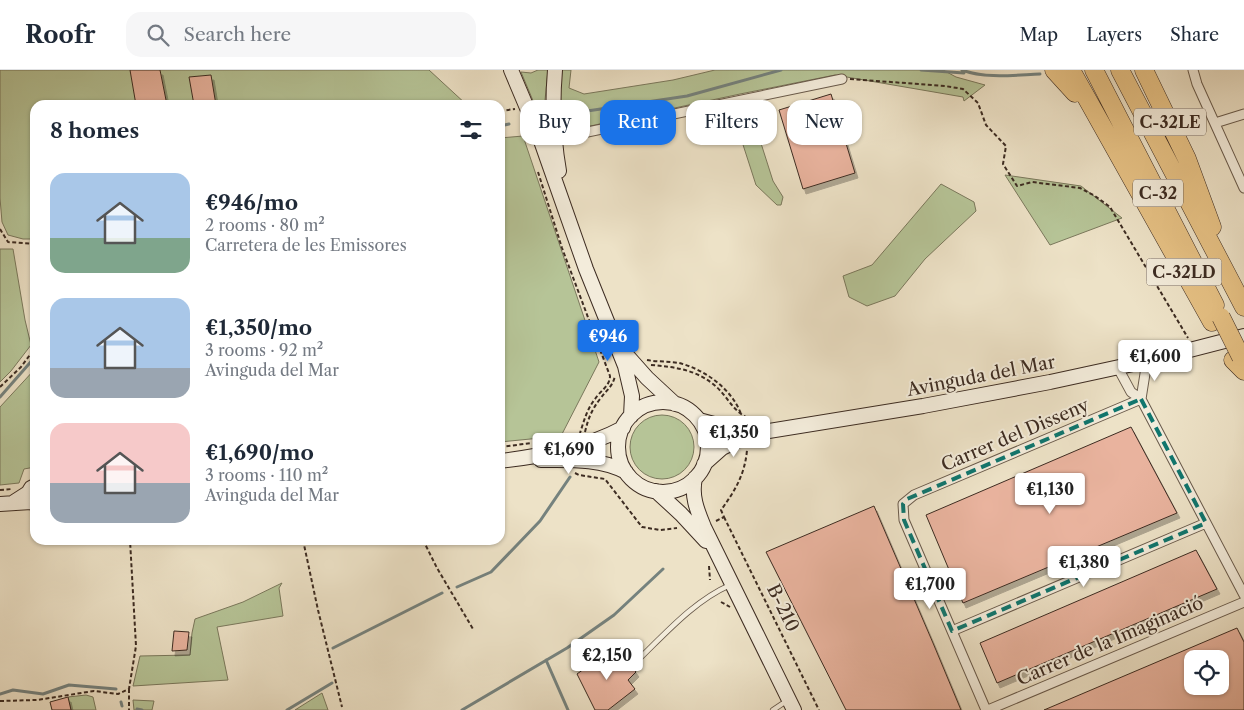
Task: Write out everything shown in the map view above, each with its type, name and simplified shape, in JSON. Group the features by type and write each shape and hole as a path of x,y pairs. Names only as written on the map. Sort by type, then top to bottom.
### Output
{"highway":[{"path":"1054,70 1097,118"},
{"name":"C-32LD","path":"1071,70 1097,118 1216,320"},
{"name":"C-32","path":"1094,70 1216,320 1240,363"},
{"name":"C-32","path":"1120,70 1241,301"},
{"name":"C-32LE","path":"1144,70 1151,78 1187,159 1241,301"}],"main road":[{"path":"511,70 541,141 589,278 625,366 632,396 627,422 620,437 619,450 620,459 626,472"},
{"path":"553,100 555,70"},
{"path":"555,145 567,214"},
{"name":"Avinguda del Mar","path":"704,464 728,444 1118,368 1244,336"},
{"path":"617,344 646,378 675,404"},
{"path":"517,459 594,441 627,422 641,408 653,403 666,402 675,404 688,410 699,420 705,432 708,451 704,464 695,478 677,489 665,492 656,491"},
{"name":"Avinguda del Mar","path":"699,420 750,440"},
{"path":"505,460 574,461 616,466 626,472"},
{"name":"B-210","path":"626,472 637,483 656,491 681,514 712,557 731,584 792,704"},
{"name":"B-210","path":"695,478 694,498 712,557"},
{"path":"6,504 30,497"}],"street":[{"path":"1193,70 1244,188"},
{"path":"590,132 842,79"},
{"path":"1215,123 1244,114"},
{"path":"1142,399 1147,361"},
{"path":"1118,368 1132,392 1142,399 1244,595"},
{"name":"Carrer del Disseny","path":"952,631 904,520 903,504 914,495 1142,399"},
{"path":"987,710 952,631 1206,523"},
{"name":"Carrer de la Imaginació","path":"987,710 1244,602"}],"lane":[{"path":"638,660 703,600 731,584"},
{"path":"774,710 792,704"}],"path":[{"path":"842,79 964,89 978,103 986,125 1006,146 1003,164 1017,186 1032,182 1080,188 1110,207 1195,349"},
{"path":"514,109 518,116"},
{"path":"537,171 566,257 610,372 610,381 591,405 578,435"},
{"path":"0,230 8,242 30,244"},
{"path":"0,387 21,367 30,355"},
{"path":"642,359 678,363 706,374 726,391 741,415"},
{"path":"646,363 675,366 703,377 723,394 737,412 748,419"},
{"path":"582,436 593,408 613,384 616,375 610,372"},
{"path":"710,524 724,517 721,510 741,479 750,440"},
{"path":"573,469 575,474 606,479 642,527 660,530 682,528"},
{"name":"B-210","path":"724,517 819,710"},
{"path":"129,710 129,689 136,646 130,545"},
{"path":"305,545 318,610 342,708"},
{"path":"425,545 436,568 473,629"},
{"path":"710,580 712,557"},
{"path":"0,701 37,700 94,691 118,694 129,689"}],"highlighted area":[{"path":"1141,399 1206,523 952,631 904,520 903,504 907,499"}],"green space":[{"path":"0,70 429,70 462,100 30,100 30,239 8,235 2,222 0,198"},
{"path":"538,70 548,70 545,100 533,100 521,72 531,73"},
{"path":"562,70 571,70 569,88 584,94 673,80 715,70 943,70 956,77 985,85 964,101 963,97 835,75 712,100 686,100 686,106 676,108 676,100 600,100 600,124 590,126 590,100 560,100"},
{"path":"520,136 520,145 526,145 599,362 561,436 505,442 505,138"},
{"path":"743,145 762,145 773,181 783,197 781,205 777,205 756,185"},
{"path":"1005,175 1081,186 1122,218 1050,245"},
{"path":"941,184 974,202 976,211 925,259 895,296 867,306 849,297 843,276 872,265"},
{"path":"0,249 13,249 30,346 0,382"},
{"path":"30,374 30,468 24,469 19,483 0,485 0,407"},
{"path":"662,415 674,417 685,424 692,435 694,447 692,459 685,470 674,477 662,479 650,477 639,470 632,459 630,447 632,435 639,424 650,417"},
{"path":"282,583 279,588 283,616 217,627 228,680 133,686 140,656 190,655 195,619 243,602"},
{"path":"322,693 328,710 295,710"},
{"path":"86,695 93,697 96,710 71,710 68,697"},
{"path":"133,700 154,701 152,710 134,710"}],"building":[{"path":"130,70 160,70 166,100 135,100"},
{"path":"211,75 215,100 193,100 189,77"},
{"path":"831,94 833,100 812,100"},
{"path":"787,108 787,136 779,110"},
{"path":"790,145 846,145 855,173 803,189"},
{"path":"1131,427 1177,513 963,603 926,515"},
{"path":"874,506 961,710 846,710 766,552"},
{"path":"1196,550 1217,589 997,683 980,643"},
{"path":"1237,628 1244,642 1244,710 1044,710 1184,651 1184,695 1229,695 1229,650 1185,650"},
{"path":"174,631 189,632 187,650 172,651"},
{"path":"621,652 636,672 628,680 635,689 608,710 595,710 577,674 606,653 611,660"},
{"path":"68,697 71,710 52,710 50,702"}],"waterway":[{"path":"590,111 687,96 781,70"},
{"path":"921,70 964,73"},
{"path":"962,70 981,75 1011,76 1040,74"},
{"path":"505,125 509,124"},
{"path":"0,397 30,363"},
{"path":"457,587 491,572 540,521 570,477"},
{"path":"462,710 567,648 614,615 663,569"},
{"path":"333,648 442,593"},
{"path":"546,660 568,710"},
{"path":"287,710 332,683"},
{"path":"0,694 13,690 43,694 69,685 116,689"},
{"path":"121,702 122,706"},
{"path":"137,709 142,710"}]}
